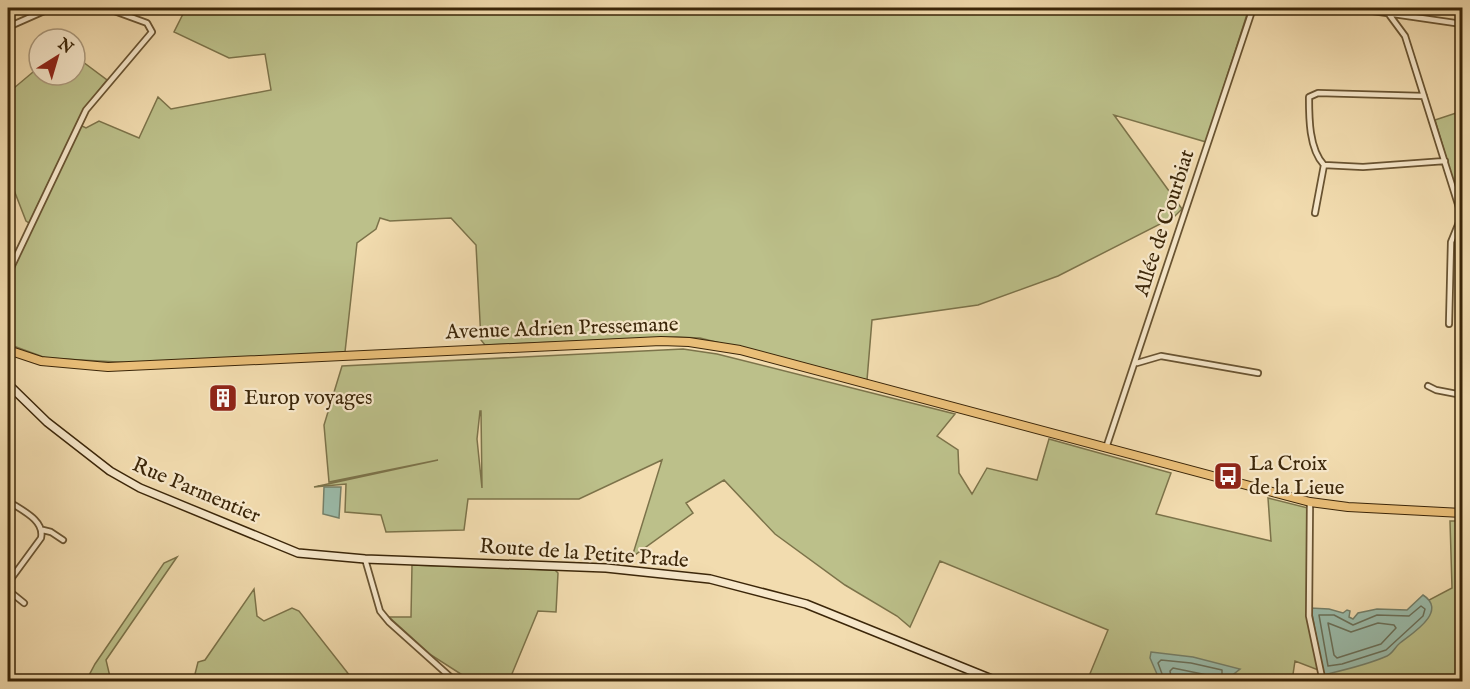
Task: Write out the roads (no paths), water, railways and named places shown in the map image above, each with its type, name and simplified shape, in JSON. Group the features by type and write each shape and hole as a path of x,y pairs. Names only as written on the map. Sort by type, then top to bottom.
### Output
{"main road":[{"name":"Avenue Adrien Pressemane","path":"8,350 41,361 108,368 662,341 689,342 740,350 1310,502 1348,507 1462,513"}],"street":[{"path":"35,8 36,14"},
{"path":"8,27 51,8"},
{"path":"8,274 86,110 152,32 150,26 138,19 106,8"},
{"name":"Allée de Courbiat","path":"1106,448 1137,363 1253,8"},
{"path":"1352,8 1462,24"},
{"path":"1388,13 1405,36 1462,216 1451,242 1449,324"},
{"path":"1424,96 1318,93 1309,97 1309,119 1317,157 1324,165 1363,167 1444,161"},
{"path":"1315,213 1324,165"},
{"path":"1137,363 1161,356 1258,373"},
{"name":"Rue Parmentier","path":"8,384 47,422 110,471 140,488 298,553 365,559"},
{"path":"1428,386 1436,390 1462,395"},
{"path":"8,501 39,524 43,530 63,540"},
{"path":"1310,502 1309,616 1323,681"},
{"path":"8,583 41,538 43,530"},
{"path":"365,559 380,610 389,622 456,681"},
{"name":"Route de la Petite Prade","path":"365,559 606,568 710,579 807,604 999,681"},
{"path":"8,590 24,603"}],"water":[{"path":"324,487 341,487 339,518 323,514"},
{"path":"1423,595 1430,601 1432,608 1430,615 1420,628 1400,643 1389,655 1363,665 1323,675 1311,608 1343,613 1347,610 1350,611 1349,617 1353,619 1358,613 1377,609 1407,610"},
{"path":"1151,652 1193,657 1240,669 1225,681 1160,681 1150,658"}],"place":[{"name":"Europ voyages","path":"223,398"},
{"name":"La Croix de la Lieue","path":"1228,476"}]}
